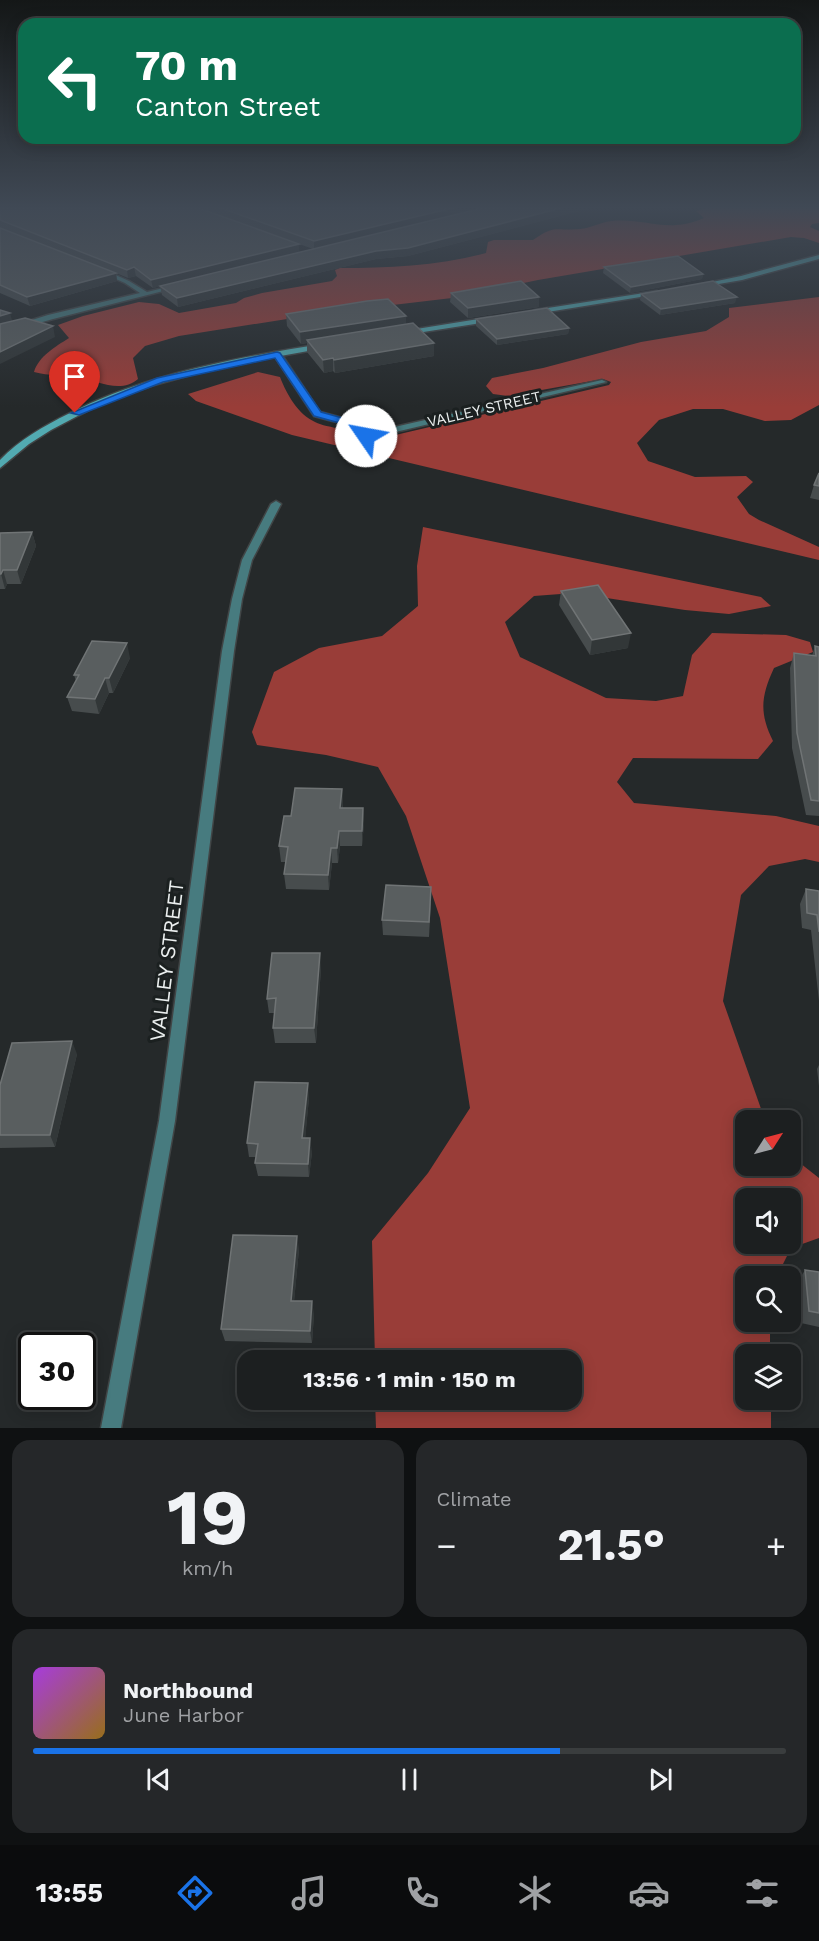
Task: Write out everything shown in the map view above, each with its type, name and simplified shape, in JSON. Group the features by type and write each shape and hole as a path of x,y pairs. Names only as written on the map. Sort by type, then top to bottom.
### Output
{"street":[{"path":"110,274 146,294"},
{"path":"696,286 757,274"},
{"path":"0,332 51,316 186,285"},
{"path":"530,313 662,292"},
{"path":"392,335 495,319"},
{"path":"0,465 7,457 41,432 104,401 169,377 327,346"},
{"name":"VALLEY STREET","path":"277,354 317,414 347,422 366,436 602,382"},
{"name":"VALLEY STREET","path":"111,1428 167,1121 228,651 237,599 247,560 276,504"}],"shaded area":[{"path":"336,274 575,274 452,298 325,313 179,336 145,346 133,358 138,379 124,386 109,385 78,377 34,372 36,366 53,348 69,338 58,325 83,316 139,302 159,304 179,313 236,303 262,293 332,281 337,276"},
{"path":"819,297 819,405 791,420 765,421 723,409 693,409 659,420 637,443 648,461 695,477 746,476 753,482 737,497 749,514 819,547 819,560 292,435 196,401 188,394 258,372 280,377 294,403 309,419 355,437 374,440 609,385 611,382 603,379 508,396 493,394 486,386 492,378 543,368 641,342 706,331 729,317 729,308"},
{"path":"423,527 761,597 771,606 729,614 685,610 574,593 534,596 505,622 520,657 606,698 656,701 683,696 692,655 712,633 786,635 810,642 813,652 774,668 766,687 763,704 765,722 773,741 758,759 633,758 617,782 634,803 776,816 819,826 819,862 805,859 769,866 741,895 723,1001 761,1110 735,1110 735,1176 801,1176 801,1164 819,1178 819,1238 801,1244 801,1188 735,1188 735,1254 788,1254 782,1266 735,1266 735,1332 770,1332 770,1344 735,1344 735,1410 771,1410 771,1428 376,1428 375,1410 582,1410 582,1350 375,1350 372,1241 428,1173 470,1108 440,918 406,816 378,767 326,755 257,745 252,732 274,672 319,648 382,636 418,606 417,566"}],"building":[{"path":"0,274 114,274 27,297 0,285"},
{"path":"143,274 177,274 151,280"},
{"path":"211,274 280,274 177,298 160,286"},
{"path":"613,274 703,274 631,287"},
{"path":"521,281 539,297 468,308 451,293"},
{"path":"713,281 737,297 661,309 641,294"},
{"path":"388,299 406,316 300,332 286,314 367,301"},
{"path":"547,308 569,328 497,339 476,319"},
{"path":"0,310 10,313 0,316"},
{"path":"25,318 53,326 0,352 0,324"},
{"path":"413,323 434,343 323,360 307,340"},
{"path":"819,473 819,486 814,485"},
{"path":"32,532 17,570 3,570 0,574 0,533"},
{"path":"598,585 631,633 592,640 561,591"},
{"path":"92,641 127,643 95,699 67,697 79,675 74,675"},
{"path":"815,646 819,647 819,801 811,800 797,733 794,653 816,656"},
{"path":"295,788 342,789 340,808 363,808 362,831 339,831 337,848 331,848 328,875 284,874 288,847 279,846 284,816 291,816"},
{"path":"386,885 431,887 429,922 382,920"},
{"path":"806,889 819,891 819,932 817,915 807,913"},
{"path":"272,953 320,953 314,1028 273,1028 276,998 267,999"},
{"path":"72,1041 50,1135 0,1135 0,1085 12,1043"},
{"path":"255,1082 308,1083 302,1138 310,1138 308,1164 255,1163 258,1144 247,1143"},
{"path":"233,1235 297,1236 291,1301 312,1301 310,1331 221,1329"},
{"path":"805,1270 819,1272 819,1313 809,1311"}],"route":[{"path":"75,413 160,380 277,354 317,414 347,422 366,436"}]}
